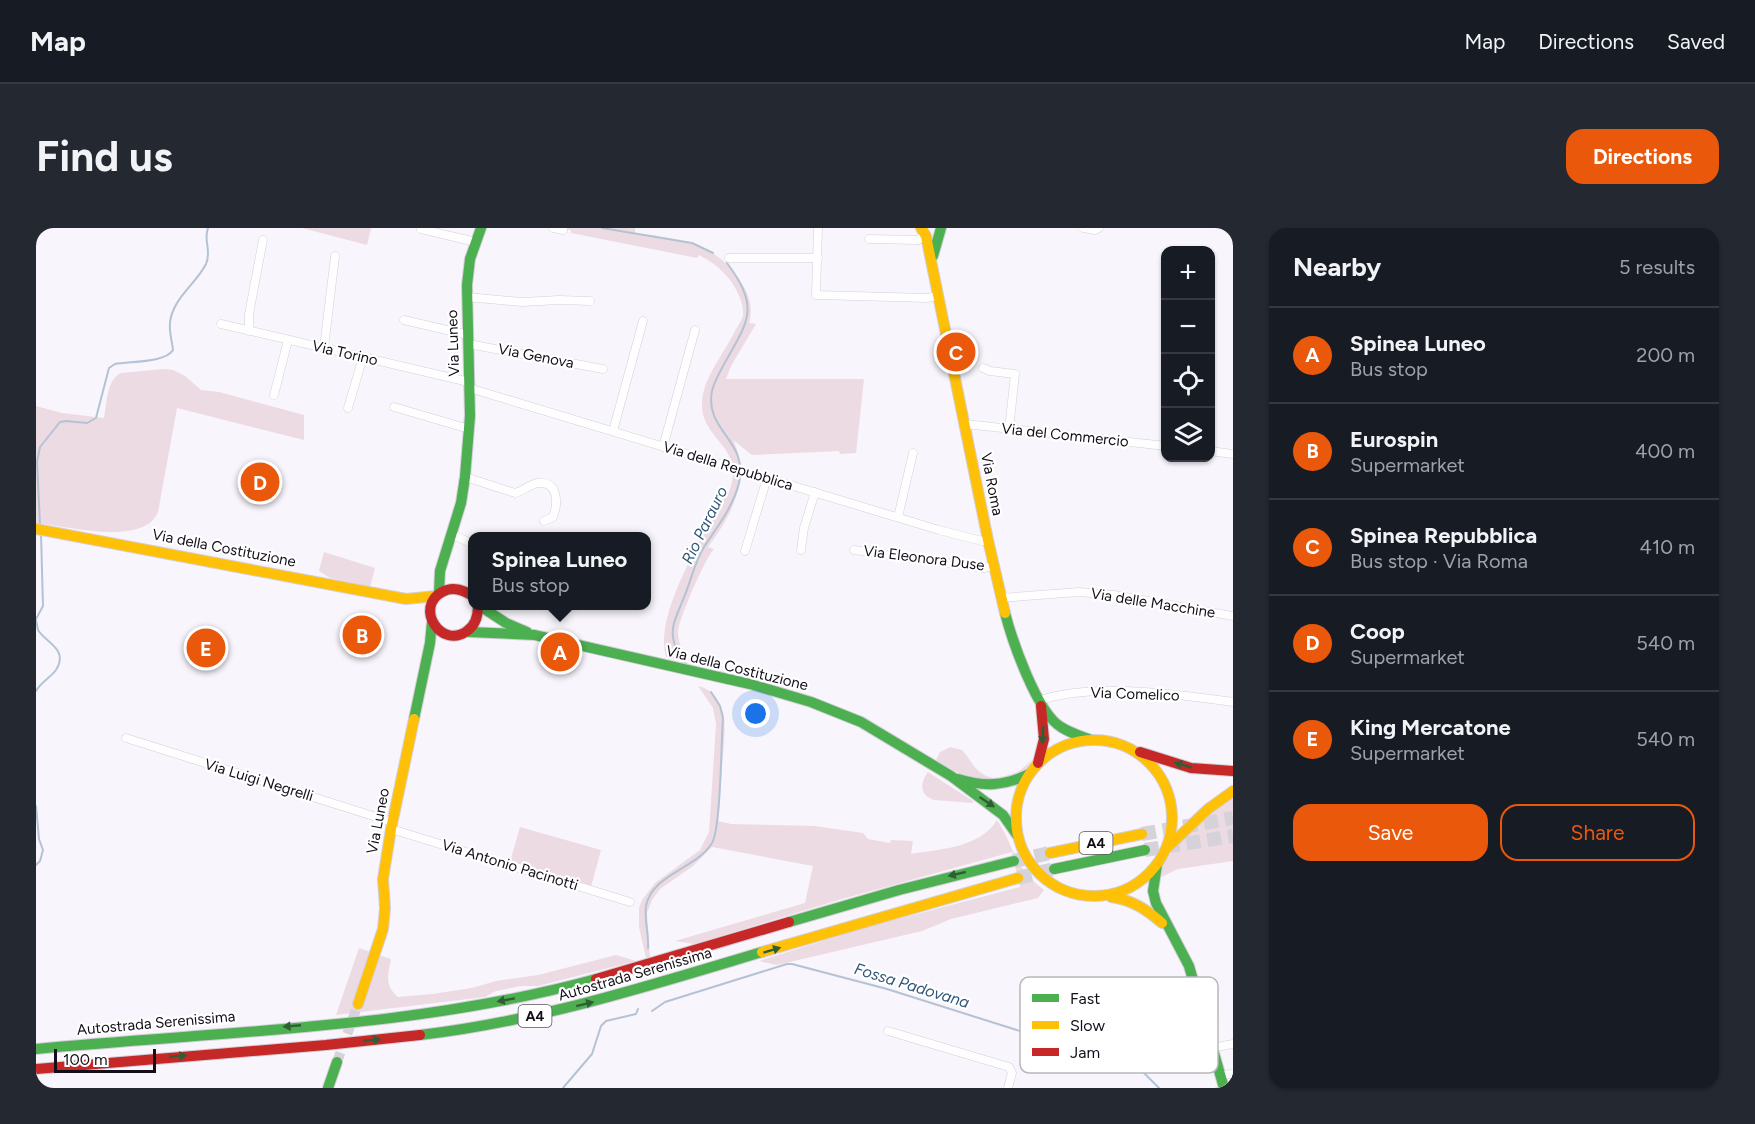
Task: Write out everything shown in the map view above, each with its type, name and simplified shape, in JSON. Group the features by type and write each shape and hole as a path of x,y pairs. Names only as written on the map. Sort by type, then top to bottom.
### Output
{"main road":[{"name":"Via Luneo","path":"358,1004 383,929 385,908 382,879 391,825 430,643 431,604 438,594 442,564 461,503 469,429 468,272 480,228"},
{"name":"Via Roma","path":"924,233 933,238 940,231"},
{"name":"Via Roma","path":"932,263 940,231"},
{"name":"Via Roma","path":"924,233 1001,598 1015,646 1039,703"},
{"name":"Via della Costituzione","path":"41,530 406,599 417,605 438,630 448,635 461,635 469,632 535,636 750,684 811,702 869,727 951,776"},
{"path":"442,564 445,579 452,587 460,588 468,593"},
{"name":"Via della Costituzione","path":"406,599 438,594 452,587"},
{"path":"469,632 478,619 479,610"},
{"name":"Via della Costituzione","path":"485,610 506,623 535,636"},
{"path":"430,643 448,635"},
{"path":"1039,703 1060,727 1092,740"},
{"path":"1038,763 1044,739 1039,703"},
{"path":"1017,835 1015,819 1017,803 1030,774 1038,763 1064,746 1077,741 1115,742 1135,751 1191,768 1233,771"},
{"path":"1102,896 1136,885 1157,865 1165,850 1172,823 1170,797 1158,772 1135,751"},
{"path":"951,776 971,783 993,786 1008,784 1030,774"},
{"path":"951,776 1003,815 1017,835 1028,860 1044,878 1073,894 1133,900 1167,927"},
{"path":"1165,850 1208,808 1233,791"},
{"name":"A4","path":"1050,852 1142,834"},
{"name":"A4","path":"1054,868 1145,850"},
{"name":"Autostrada Serenissima","path":"36,1049 396,1017 495,1002 599,979 879,895 1014,861"},
{"path":"1157,865 1154,897 1167,927 1189,966 1192,977"},
{"name":"Autostrada Serenissima","path":"36,1069 399,1038 497,1024 600,1001 1018,878"},
{"path":"328,1088 337,1062"},
{"path":"1218,1068 1224,1088"}],"street":[{"path":"553,228 563,230"},
{"path":"818,228 816,295 927,298 938,296"},
{"path":"1083,228 1095,230 1099,228"},
{"path":"421,229 476,242"},
{"path":"869,239 918,240 924,233"},
{"path":"249,331 249,314 263,240"},
{"path":"324,348 336,256"},
{"path":"729,258 818,258"},
{"path":"467,297 522,303 559,300 590,301"},
{"name":"Via Genova","path":"404,320 468,339 603,369"},
{"path":"613,431 643,321"},
{"name":"Via Torino","path":"221,324 363,357 469,385"},
{"path":"663,447 695,330"},
{"path":"274,395 288,340"},
{"path":"348,408 363,357"},
{"path":"983,368 1015,374 1009,429"},
{"name":"Via della Repubblica","path":"469,385 740,470 979,540 988,540"},
{"path":"394,407 469,429"},
{"name":"Via del Commercio","path":"965,424 1161,445"},
{"path":"1215,452 1233,454"},
{"path":"898,517 913,453"},
{"path":"465,477 515,493 538,483 548,485 554,491 557,501 553,517 544,521"},
{"path":"745,551 767,478"},
{"path":"801,550 804,528 815,492"},
{"path":"451,534 468,542"},
{"name":"Via Eleonora Duse","path":"854,550 984,568 994,566"},
{"name":"Via delle Macchine","path":"1001,598 1079,592 1233,616"},
{"name":"Via Comelico","path":"1039,703 1068,693 1128,692 1233,702"},
{"name":"Via Luigi Negrelli","path":"126,738 391,825"},
{"name":"Via Antonio Pacinotti","path":"391,825 630,902"},
{"path":"888,1031 1009,1067 1012,1073 1008,1088"},
{"path":"1218,1047 1233,1044"},
{"path":"1220,1075 1233,1074"}],"shaded area":[{"path":"302,228 371,228 367,245"},
{"path":"560,228 635,228 635,233 683,241 697,246 723,261 744,287 750,304 749,323 756,324 731,366 726,379 864,379 856,453 840,454 839,451 752,455 733,440 738,454 740,482 731,510 708,547 714,549 693,588 683,613 678,634 687,661 666,657 664,639 667,618 683,574 723,493 728,494 733,478 733,465 729,455 709,428 702,406 709,377 742,319 742,303 726,275 699,255 697,258 571,233 571,230"},
{"path":"173,370 185,376 201,390 219,392 304,415 304,440 177,408 158,512 150,523 137,529 103,532 36,523 36,406 62,413 104,418 108,393 116,376 121,373"},
{"path":"324,552 375,568 370,587 330,578 319,571"},
{"path":"698,686 707,689 717,698 724,717 718,821 731,824 815,826 863,833 868,839 890,843 891,840 913,841 911,854 970,842 990,829 997,820 1023,870 1044,890 1038,898 951,919 922,931 777,965 759,961 867,927 1020,887 1012,852 842,899 694,944 675,941 805,903 813,866 712,847 693,866 660,889 652,900 647,913 650,957 646,958 639,927 639,908 642,900 655,883 700,850 709,832 716,724 713,708"},
{"path":"950,747 962,750 977,770 995,778 1016,773 1033,758 1019,776 987,781 961,775 936,760 940,752"},
{"path":"928,772 973,803 929,798 922,788 923,780"},
{"path":"1233,795 1233,861 1178,869 1157,879 1171,853 1189,832"},
{"path":"520,827 601,850 591,887 510,862"},
{"path":"359,948 391,959 389,984 398,997 472,988 496,981 538,975 616,955 636,961 538,986 521,986 496,991 485,997 336,1015"}],"waterway":[{"path":"40,525 37,462 40,447 60,422 87,423 96,418 109,368 115,364 163,357 173,350 170,330 172,314 175,306 206,264 208,228"},
{"name":"Rio Parauro","path":"602,228 692,243 713,253"},
{"name":"Rio Parauro","path":"687,665 675,645 674,624 701,553 729,509 739,483 738,456 714,416 711,405 714,384 739,337 747,315 744,292 727,263"},
{"path":"36,619 43,606 41,534"},
{"path":"36,620 38,630 55,647 60,657 56,670 36,691"},
{"name":"Rio Parauro","path":"648,948 646,906 650,895 665,879 705,852 715,834 719,803 723,718 720,706 711,692"},
{"path":"36,806 39,839 43,850 40,861 36,865"},
{"name":"Fossa Padovana","path":"652,1011 665,1002 792,964 887,989 1020,1031"},
{"name":"Rio Parauro","path":"563,1088 592,1054 601,1026 606,1021 636,1014 638,1009"},
{"name":"Fossa Padovana","path":"1144,1073 1159,1088"}],"tunnel":[{"path":"1142,834 1233,818"},
{"path":"1145,850 1233,836"},
{"path":"1014,861 1050,853"},
{"path":"1018,878 1054,869"},
{"path":"337,1062 358,1004"}],"traffic: fast":[{"path":"439,593 440,571 461,503 465,477 470,416 467,285 470,259 481,228"},
{"path":"933,256 941,228"},
{"path":"486,610 506,623 527,632"},
{"path":"1005,613 1019,657 1043,707 1061,727 1091,740"},
{"path":"414,719 430,643 432,622"},
{"path":"469,632 535,635 750,684 811,702 861,722 951,776 1003,815 1017,835"},
{"path":"958,779 994,784 1029,774"},
{"path":"1054,869 1145,850"},
{"path":"789,922 899,890 1014,861"},
{"path":"1157,865 1153,891 1156,903 1189,966 1192,977"},
{"path":"420,1035 550,1012 635,990 762,952"},
{"path":"36,1049 318,1026 388,1018 527,996 596,979"},
{"path":"328,1088 337,1062"},
{"path":"1218,1067 1224,1088"}],"traffic: slow":[{"path":"921,228 926,236 1005,613"},
{"path":"36,529 406,599 436,596"},
{"path":"358,1004 383,929 385,908 383,879 414,719"},
{"path":"1094,740 1109,741 1124,746 1138,753 1149,763 1159,774 1166,788 1171,803 1172,818 1171,833 1166,848 1159,862 1149,873 1138,883 1124,890 1109,895 1094,896 1079,895 1064,890 1050,883 1039,873 1029,862 1022,848 1017,833 1016,818 1017,803 1022,788 1029,774 1039,763 1050,753 1064,746 1079,741 1094,740"},
{"path":"1167,848 1208,809 1233,791"},
{"path":"1050,853 1142,834"},
{"path":"762,952 1018,878"},
{"path":"1111,897 1126,900 1138,906 1162,923"}],"traffic: jam":[{"path":"468,594 450,589 434,599 430,607 434,624 448,635 457,635 473,626 478,610"},
{"path":"1038,763 1044,739 1041,706"},
{"path":"1140,752 1191,768 1233,771"},
{"path":"596,979 789,922"},
{"path":"36,1069 420,1035"}],"place":[{"name":"Spinea Repubblica","path":"956,352"},
{"name":"Coop","path":"260,482"},
{"name":"Eurospin","path":"362,635"},
{"name":"King Mercatone","path":"206,648"},
{"name":"Spinea Luneo","path":"560,652"}]}
